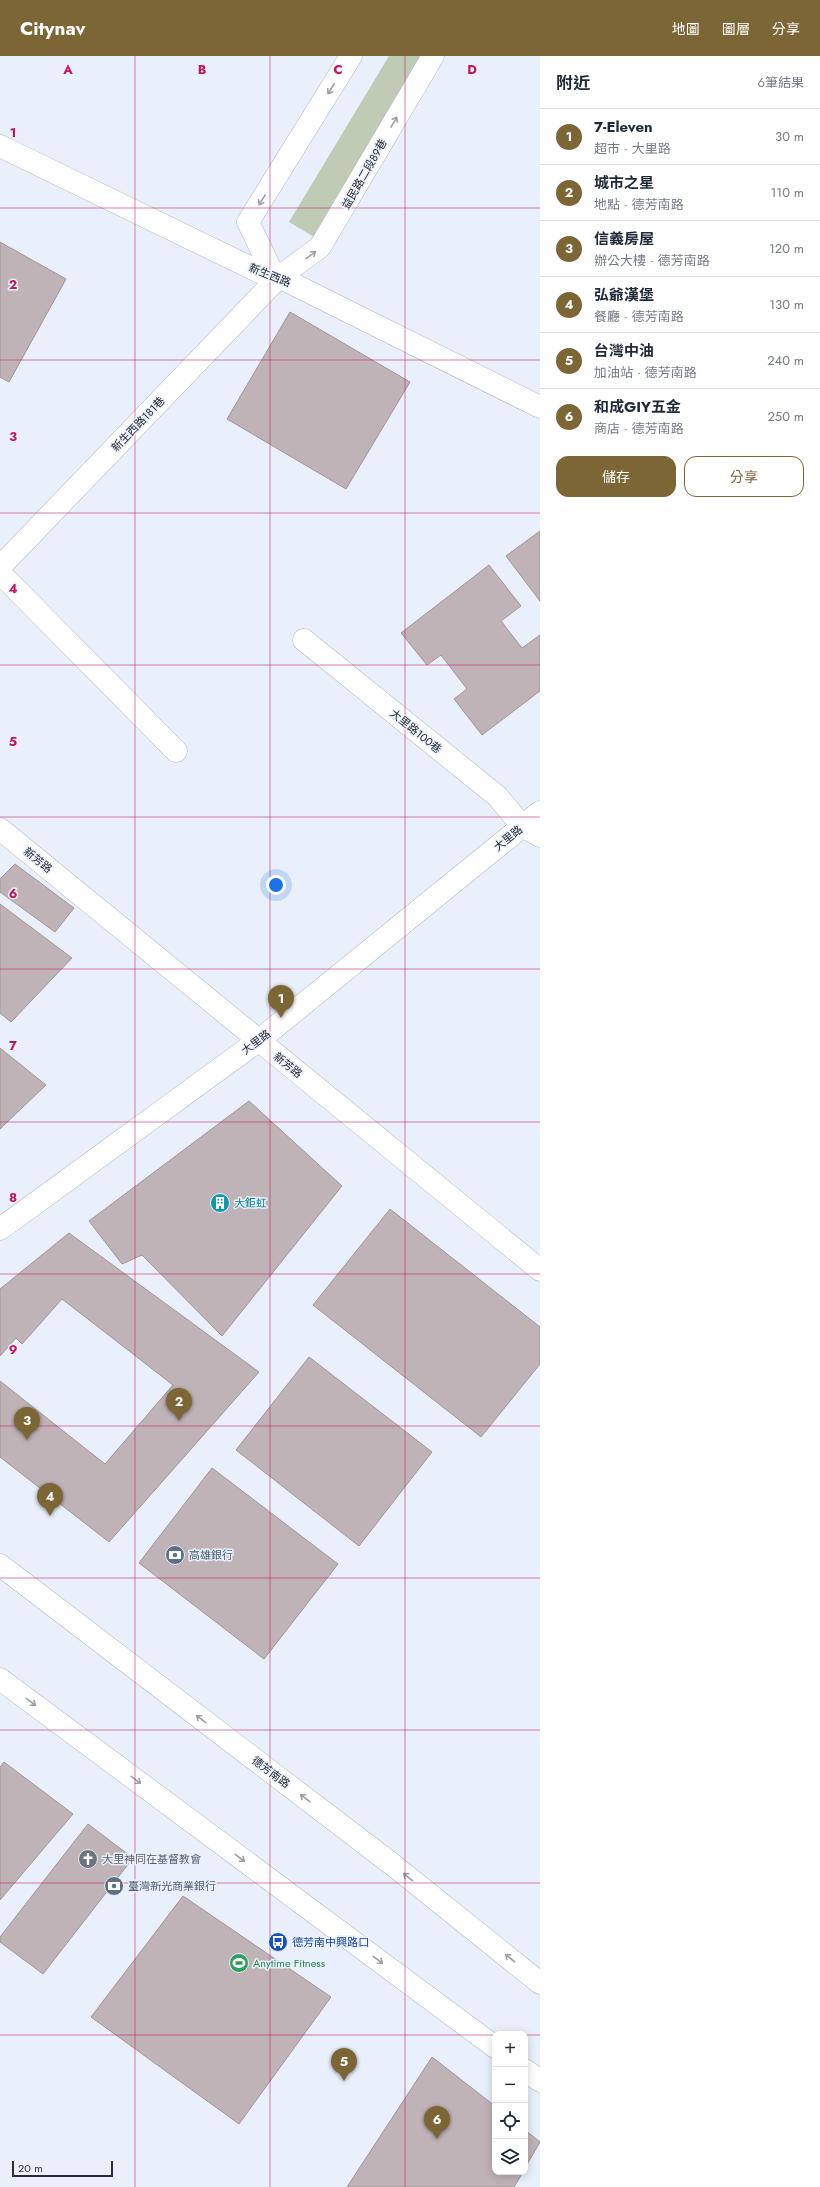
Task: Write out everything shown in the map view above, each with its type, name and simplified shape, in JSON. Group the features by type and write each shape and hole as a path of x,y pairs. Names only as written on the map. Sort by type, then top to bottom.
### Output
{"street":[{"path":"277,279 248,222 351,56"},
{"name":"益民路二段89巷","path":"277,279 320,247 433,56"},
{"name":"新生西路","path":"0,146 540,407"},
{"name":"新生西路181巷","path":"0,567 277,279"},
{"path":"0,573 176,751"},
{"name":"大里路100巷","path":"304,640 497,796 531,831"},
{"name":"大里路","path":"0,1229 258,1041 531,831 540,812"},
{"name":"新芳路","path":"0,829 540,1270"},
{"name":"德芳南路","path":"0,1565 393,1865 540,1982"},
{"path":"0,1679 492,2045"},
{"path":"528,2072 540,2081"}],"green space":[{"path":"389,56 431,56 321,241 289,222"}],"building":[{"path":"0,242 66,279 9,382 0,377"},
{"path":"290,312 410,382 346,489 227,419"},
{"path":"540,531 540,601 506,556"},
{"path":"489,565 521,606 501,621 522,648 540,635 540,691 482,735 454,699 467,689 441,655 427,665 401,633"},
{"path":"15,864 74,908 55,932 0,892 0,879"},
{"path":"0,904 72,958 11,1022 0,1013"},
{"path":"0,1048 46,1085 0,1129"},
{"name":"大鉅虹","path":"249,1101 342,1186 222,1336 142,1255 122,1264 89,1221"},
{"path":"390,1209 540,1327 540,1364 481,1437 313,1305"},
{"path":"69,1233 259,1372 109,1542 0,1457 0,1381 105,1464 173,1385 62,1299 22,1344 16,1338 0,1356 0,1289"},
{"path":"309,1357 432,1452 359,1546 236,1450"},
{"path":"212,1468 338,1564 264,1659 139,1563"},
{"path":"4,1762 73,1814 0,1900 0,1767"},
{"path":"88,1824 133,1858 43,1974 0,1942 0,1937"},
{"path":"183,1896 331,1997 239,2124 91,2017"},
{"path":"432,2057 492,2104 492,2175 521,2175 514,2187 347,2187"},
{"path":"528,2132 540,2142 528,2163"}],"place":[{"name":"7-Eleven","path":"281,1018"},
{"name":"大鉅虹","path":"220,1203"},
{"name":"城市之星","path":"179,1421"},
{"name":"信義房屋","path":"27,1440"},
{"name":"弘爺漢堡","path":"50,1516"},
{"name":"高雄銀行","path":"175,1555"},
{"name":"大里神同在基督教會","path":"88,1859"},
{"name":"臺灣新光商業銀行","path":"114,1886"},
{"name":"德芳南中興路口","path":"278,1942"},
{"name":"Anytime Fitness","path":"239,1963"},
{"name":"台灣中油","path":"344,2081"},
{"name":"和成GIY五金","path":"437,2139"}]}
